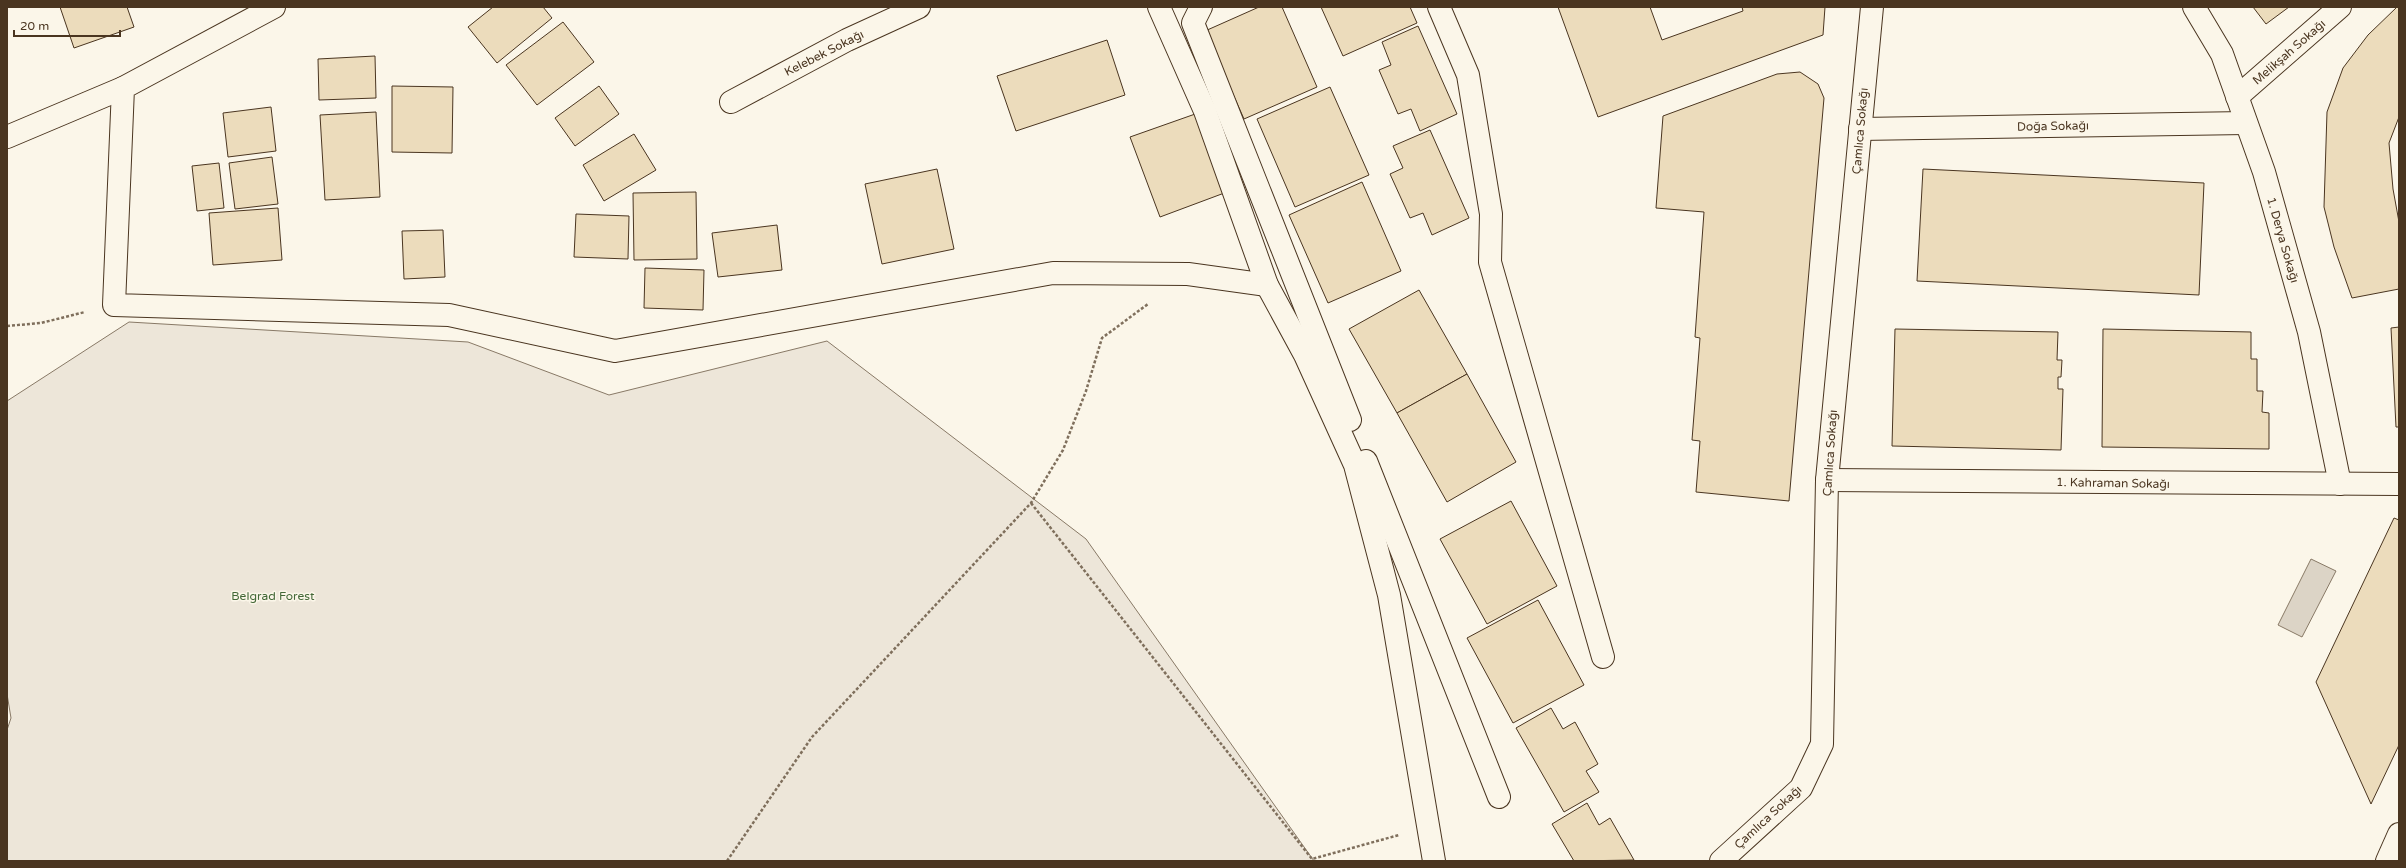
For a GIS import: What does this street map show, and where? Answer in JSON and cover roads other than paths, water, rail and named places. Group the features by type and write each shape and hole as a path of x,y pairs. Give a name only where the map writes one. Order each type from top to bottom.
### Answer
{"street":[{"path":"7,137 123,88 274,7"},
{"name":"Kelebek Sokağı","path":"732,102 847,40 919,7"},
{"path":"1159,7 1205,111 1267,285 1305,355 1355,465 1389,596 1427,827 1434,861"},
{"path":"1201,7 1193,23 1499,797"},
{"path":"1439,7 1468,75 1491,214 1490,262 1603,657"},
{"name":"Çamlıca Sokağı","path":"1721,861 1802,788 1822,744 1827,480 1872,7"},
{"name":"1. Derya Sokağı","path":"2194,7 2222,54 2264,172 2310,332 2340,484"},
{"name":"Melikşah Sokağı","path":"2237,97 2340,7"},
{"path":"123,88 114,305 449,315 616,351 1053,273 1188,274 1267,285"},
{"name":"Doğa Sokağı","path":"1860,129 2246,123"},
{"name":"1. Kahraman Sokağı","path":"1827,480 2399,484"},
{"path":"2387,861 2399,834"}],"park label":[{"name":"Belgrad Forest","path":"273,596"}]}
